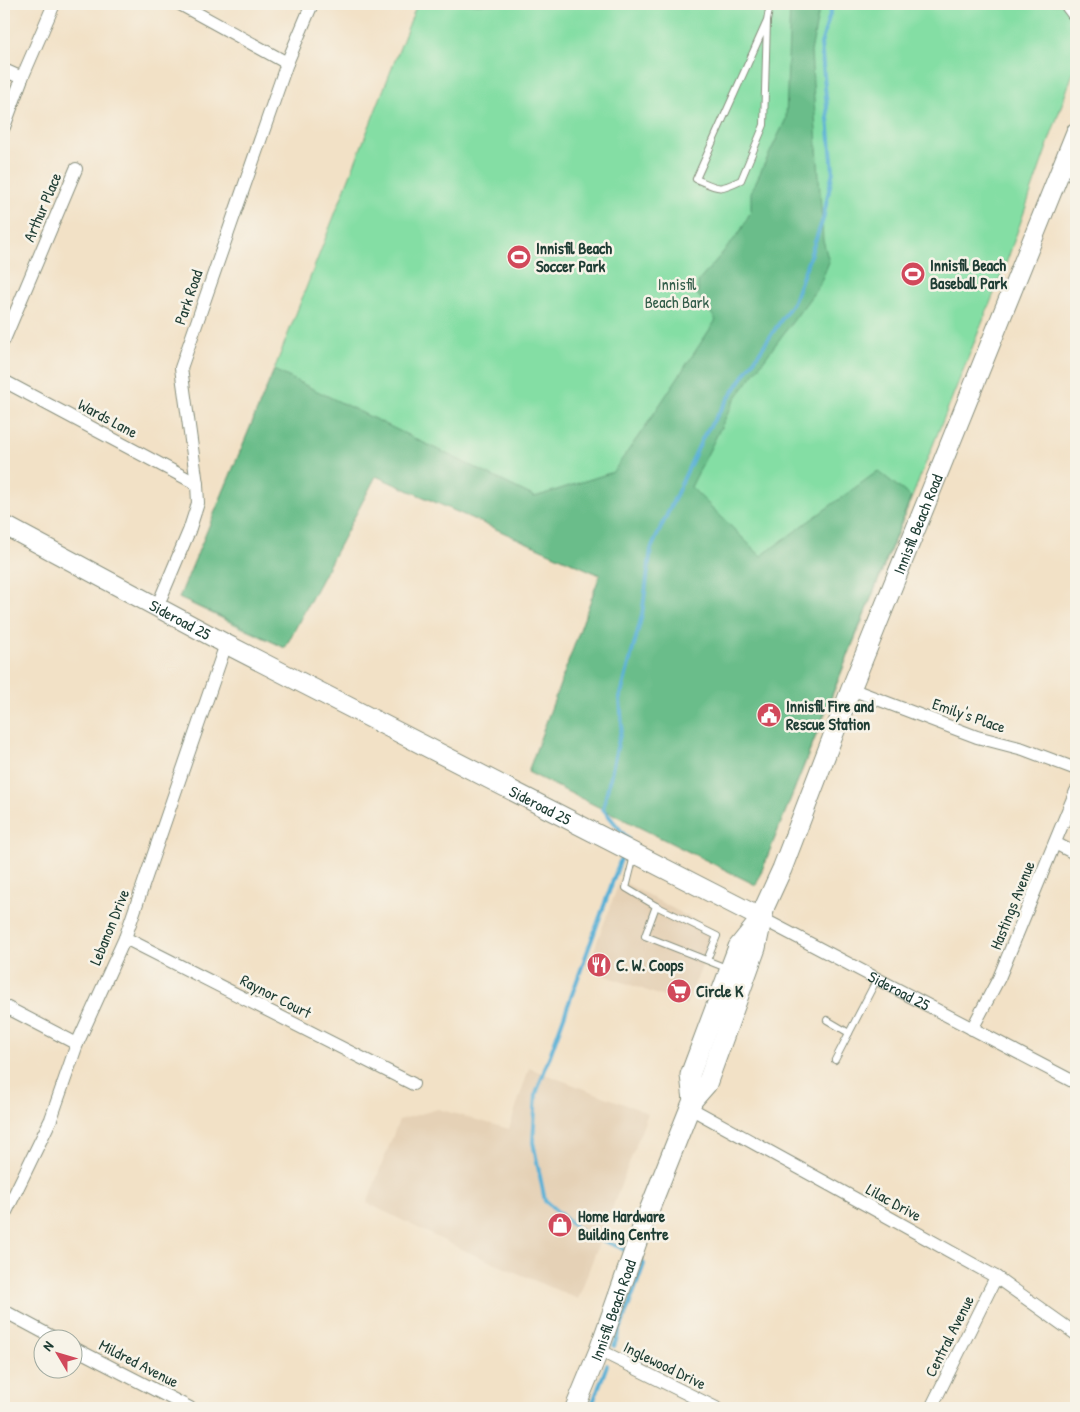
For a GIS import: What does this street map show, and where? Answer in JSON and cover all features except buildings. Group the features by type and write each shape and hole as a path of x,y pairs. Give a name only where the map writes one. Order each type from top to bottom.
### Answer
{"main road":[{"path":"1070,4 1076,12"},
{"name":"Innisfil Beach Road","path":"575,1408 599,1350 642,1228 692,1104 708,1084 756,948 765,906 782,869 851,689 1076,132"},
{"name":"Sideroad 25","path":"4,525 156,608 762,918"},
{"name":"Innisfil Beach Road","path":"692,1104 690,1076 738,947 762,918"}],"street":[{"path":"4,127 22,78 54,4"},
{"path":"180,4 287,63"},
{"name":"Park Road","path":"156,608 189,531 198,503 181,368 287,63 312,4"},
{"path":"4,70 22,78"},
{"name":"Arthur Place","path":"4,340 76,169"},
{"name":"Wards Lane","path":"4,381 197,484"},
{"name":"Lebanon Drive","path":"4,1216 51,1119 76,1044 125,938 226,644"},
{"name":"Emily's Place","path":"851,689 977,737 1023,749 1076,769"},
{"name":"Hastings Avenue","path":"972,1029 999,978 1076,791"},
{"path":"1055,843 1076,854"},
{"name":"Sideroad 25","path":"762,918 1076,1083"},
{"name":"Raynor Court","path":"125,938 413,1084"},
{"path":"4,1006 76,1044"},
{"name":"Lilac Drive","path":"692,1104 996,1278 1076,1334"},
{"name":"Central Avenue","path":"930,1408 996,1278"},
{"path":"4,1311 39,1330"},
{"name":"Inglewood Drive","path":"599,1350 716,1408"},
{"name":"Mildred Avenue","path":"82,1352 190,1408"}],"lane":[{"path":"767,21 696,179 717,189 741,180 764,125 767,21 770,4"},
{"path":"635,853 626,888 656,906 717,936 707,960"},
{"path":"656,906 645,936 730,970"},
{"path":"835,1060 877,979"},
{"path":"827,1020 849,1033"}],"shaded area":[{"path":"620,880 716,932 686,1005 587,969"},
{"path":"529,1068 648,1113 578,1299 461,1249 367,1203 399,1120 438,1109 509,1129"}],"green space":[{"name":"Innisfil Beach Bark","path":"417,4 1063,4 1076,25 1076,64 1007,261 756,885 528,772 600,575 376,476 285,648 179,598 274,370"},
{"path":"790,4 820,4 811,52 823,240 829,262 819,286 735,399 691,487 761,556 878,471 911,497 756,885 528,772 600,575 376,476 285,648 242,626 179,598 274,370 535,497 613,472 716,320 698,295 698,282 740,232 751,211 751,192 786,119"}],"waterway":[{"path":"626,844 628,839 603,809 622,726 620,698 642,615 651,549 704,435 794,301 823,219 833,171 821,44 833,4"},
{"path":"623,853 536,1094 533,1142 545,1201 581,1232 628,1252"},
{"path":"614,1346 644,1264 637,1259"},
{"path":"591,1408 607,1365"}],"place":[{"name":"Innisfil Beach Soccer Park","path":"519,257"},
{"name":"Innisfil Beach Baseball Park","path":"913,274"},
{"name":"Innisfil Fire and Rescue Station","path":"769,715"},
{"name":"C. W. Coops","path":"599,965"},
{"name":"Circle K","path":"679,991"},
{"name":"Home Hardware Building Centre","path":"560,1225"}]}
